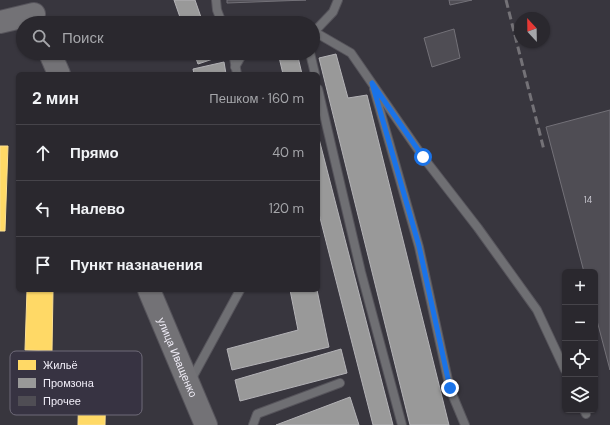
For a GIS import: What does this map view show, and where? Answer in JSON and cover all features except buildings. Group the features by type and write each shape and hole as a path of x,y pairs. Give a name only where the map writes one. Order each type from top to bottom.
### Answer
{"main road":[{"path":"20,16 33,12"},
{"path":"0,22 16,17"},
{"path":"53,60 58,72"},
{"name":"улица Иващенко","path":"150,292 206,425"}],"lane":[{"path":"216,0 216,10 219,16"},
{"path":"320,25 334,12 338,0"},
{"path":"320,36 351,53 423,157 478,228 537,310 562,364"},
{"path":"234,60 236,71"},
{"path":"236,71 240,60"},
{"path":"312,60 315,72"},
{"path":"372,83 419,246 450,388 464,425"},
{"path":"320,98 361,272 402,425"},
{"path":"189,385 239,292"},
{"path":"253,425 257,414 340,384"}],"railway":[{"path":"506,0 544,150"}],"route":[{"path":"423,157 372,83 419,246 450,388"}]}
